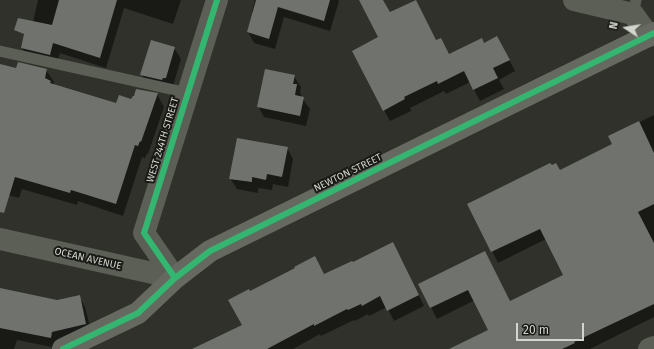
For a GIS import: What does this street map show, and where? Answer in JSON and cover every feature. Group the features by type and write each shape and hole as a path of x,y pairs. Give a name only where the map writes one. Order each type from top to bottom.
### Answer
{"street":[{"name":"WEST 244TH STREET","path":"175,278 144,233 217,0"},
{"path":"574,0 635,7 651,35"},
{"name":"NEWTON STREET","path":"62,349 138,313 175,278 210,251 651,35"},
{"name":"OCEAN AVENUE","path":"0,239 175,278"},
{"path":"649,349 654,347"}],"lane":[{"path":"0,51 188,94"}],"building":[{"path":"59,0 117,0 100,58 53,43 50,55 21,48 24,34 14,30 18,18 52,25"},
{"path":"256,0 330,0 324,21 278,7 269,39 247,32"},
{"path":"359,0 383,0 390,12 416,0 436,40 441,38 449,54 482,38 484,43 497,36 510,60 493,68 498,78 473,90 464,71 438,84 437,81 404,97 405,99 383,111 352,51 378,37"},
{"path":"151,40 175,47 166,78 163,78 162,80 140,75"},
{"path":"18,62 47,69 45,78 51,81 50,83 116,103 119,95 131,99 134,96 136,89 158,93 141,142 140,141 138,146 135,145 116,204 71,190 70,193 15,177 4,213 0,212 0,64 16,68"},
{"path":"265,69 295,75 293,84 297,84 295,95 304,97 300,116 257,107"},
{"path":"639,121 654,153 654,204 638,212 654,243 654,304 562,349 449,349 488,330 468,290 430,308 418,284 485,251 510,301 563,275 540,229 491,252 467,204 550,163 552,165 556,163 560,170 612,144 608,136"},
{"path":"237,138 288,147 282,177 267,174 266,180 252,177 252,182 229,179"},
{"path":"393,242 419,295 387,311 380,296 362,306 361,304 348,310 347,309 314,326 314,324 267,349 192,349 242,325 228,300 249,289 250,291 315,256 324,274 352,261 353,262"},
{"path":"0,288 57,300 80,295 86,324 52,332 51,338 0,328"}],"cycle path":[{"path":"175,278 144,233 217,0"},
{"path":"63,349 138,313 175,278 210,251 654,33"}]}
